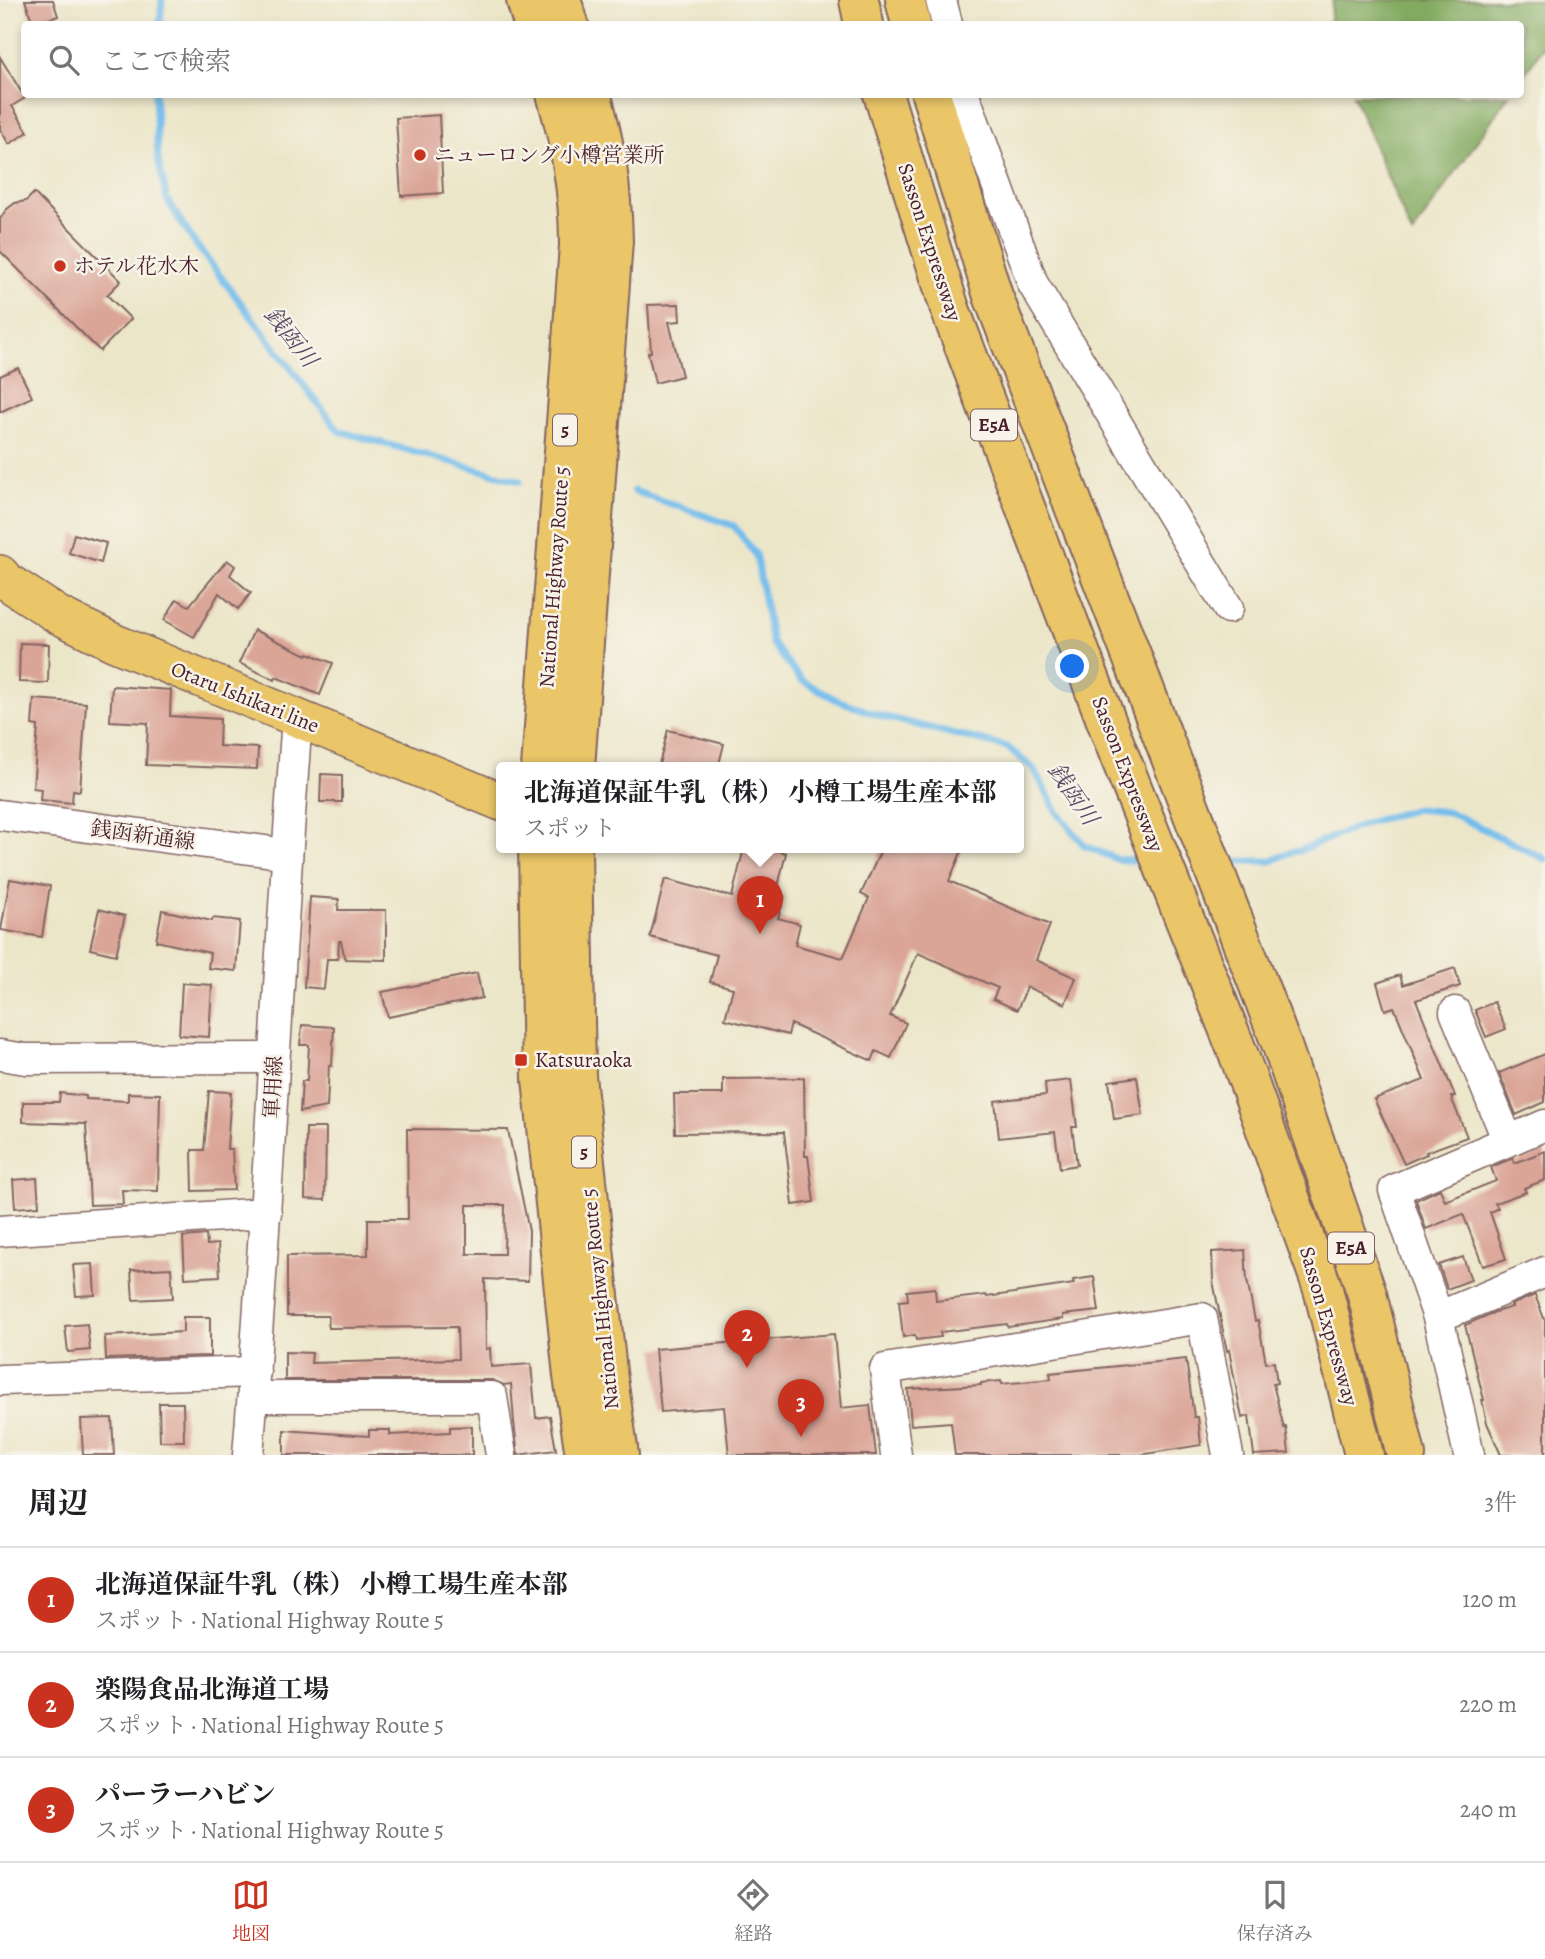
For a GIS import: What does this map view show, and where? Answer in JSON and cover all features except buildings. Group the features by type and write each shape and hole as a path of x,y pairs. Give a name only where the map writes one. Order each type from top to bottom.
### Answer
{"highway":[{"path":"526,0 533,21"},
{"path":"561,0 568,21"},
{"path":"859,0 863,21"},
{"path":"905,0 910,21"},
{"name":"National Highway Route 5","path":"541,762 579,245 579,216 573,164 565,123 556,98"},
{"name":"National Highway Route 5","path":"575,762 613,242 610,180 592,98"},
{"name":"Sasson Expressway","path":"884,98 950,309 1118,752 1240,1058 1323,1289 1364,1455"},
{"name":"Sasson Expressway","path":"932,98 993,296 1282,1046 1367,1294 1406,1455"},
{"name":"National Highway Route 5","path":"538,853 542,1079 573,1376 584,1455"},
{"name":"National Highway Route 5","path":"572,853 576,1076 607,1372 619,1455"}],"main road":[{"name":"Otaru Ishikari line","path":"0,574 58,615 115,643 496,800"}],"street":[{"path":"941,0 946,21"},
{"path":"965,98 1033,284 1228,608"},
{"name":"軍用線","path":"248,1455 298,719"},
{"name":"銭函新通線","path":"0,815 287,854"},
{"path":"1454,1012 1508,1140"},
{"path":"0,1055 26,1059 274,1058"},
{"path":"1469,1455 1438,1317 1394,1189 1545,1125"},
{"path":"0,1231 266,1213"},
{"path":"1438,1317 1545,1272"},
{"path":"896,1455 885,1369 1202,1318 1228,1455"},
{"path":"0,1380 254,1385 492,1397 501,1455"}],"green space":[{"path":"1333,0 1545,0 1545,44 1524,75 1524,21 1330,21"},
{"path":"1354,98 1507,98 1412,235"}],"waterway":[{"name":"銭函川","path":"160,21 162,0"},
{"name":"銭函川","path":"155,98 158,159 167,200 194,242 339,431 520,481"},
{"name":"銭函川","path":"634,491 734,526 756,555 772,643 801,680 837,700 881,716 1007,747 1034,769 1057,812 1084,845 1116,859 1149,862"},
{"name":"銭函川","path":"1223,861 1271,861 1369,822 1416,809 1449,812 1545,859"}],"place":[{"name":"ニューロング小樽営業所","path":"420,155"},
{"name":"ホテル花水木","path":"60,266"},
{"name":"北海道保証牛乳（株） 小樽工場生産本部","path":"760,934"},
{"name":"Katsuraoka","path":"521,1060"},
{"name":"楽陽食品北海道工場","path":"747,1368"},
{"name":"パーラーハビン","path":"801,1437"}]}
